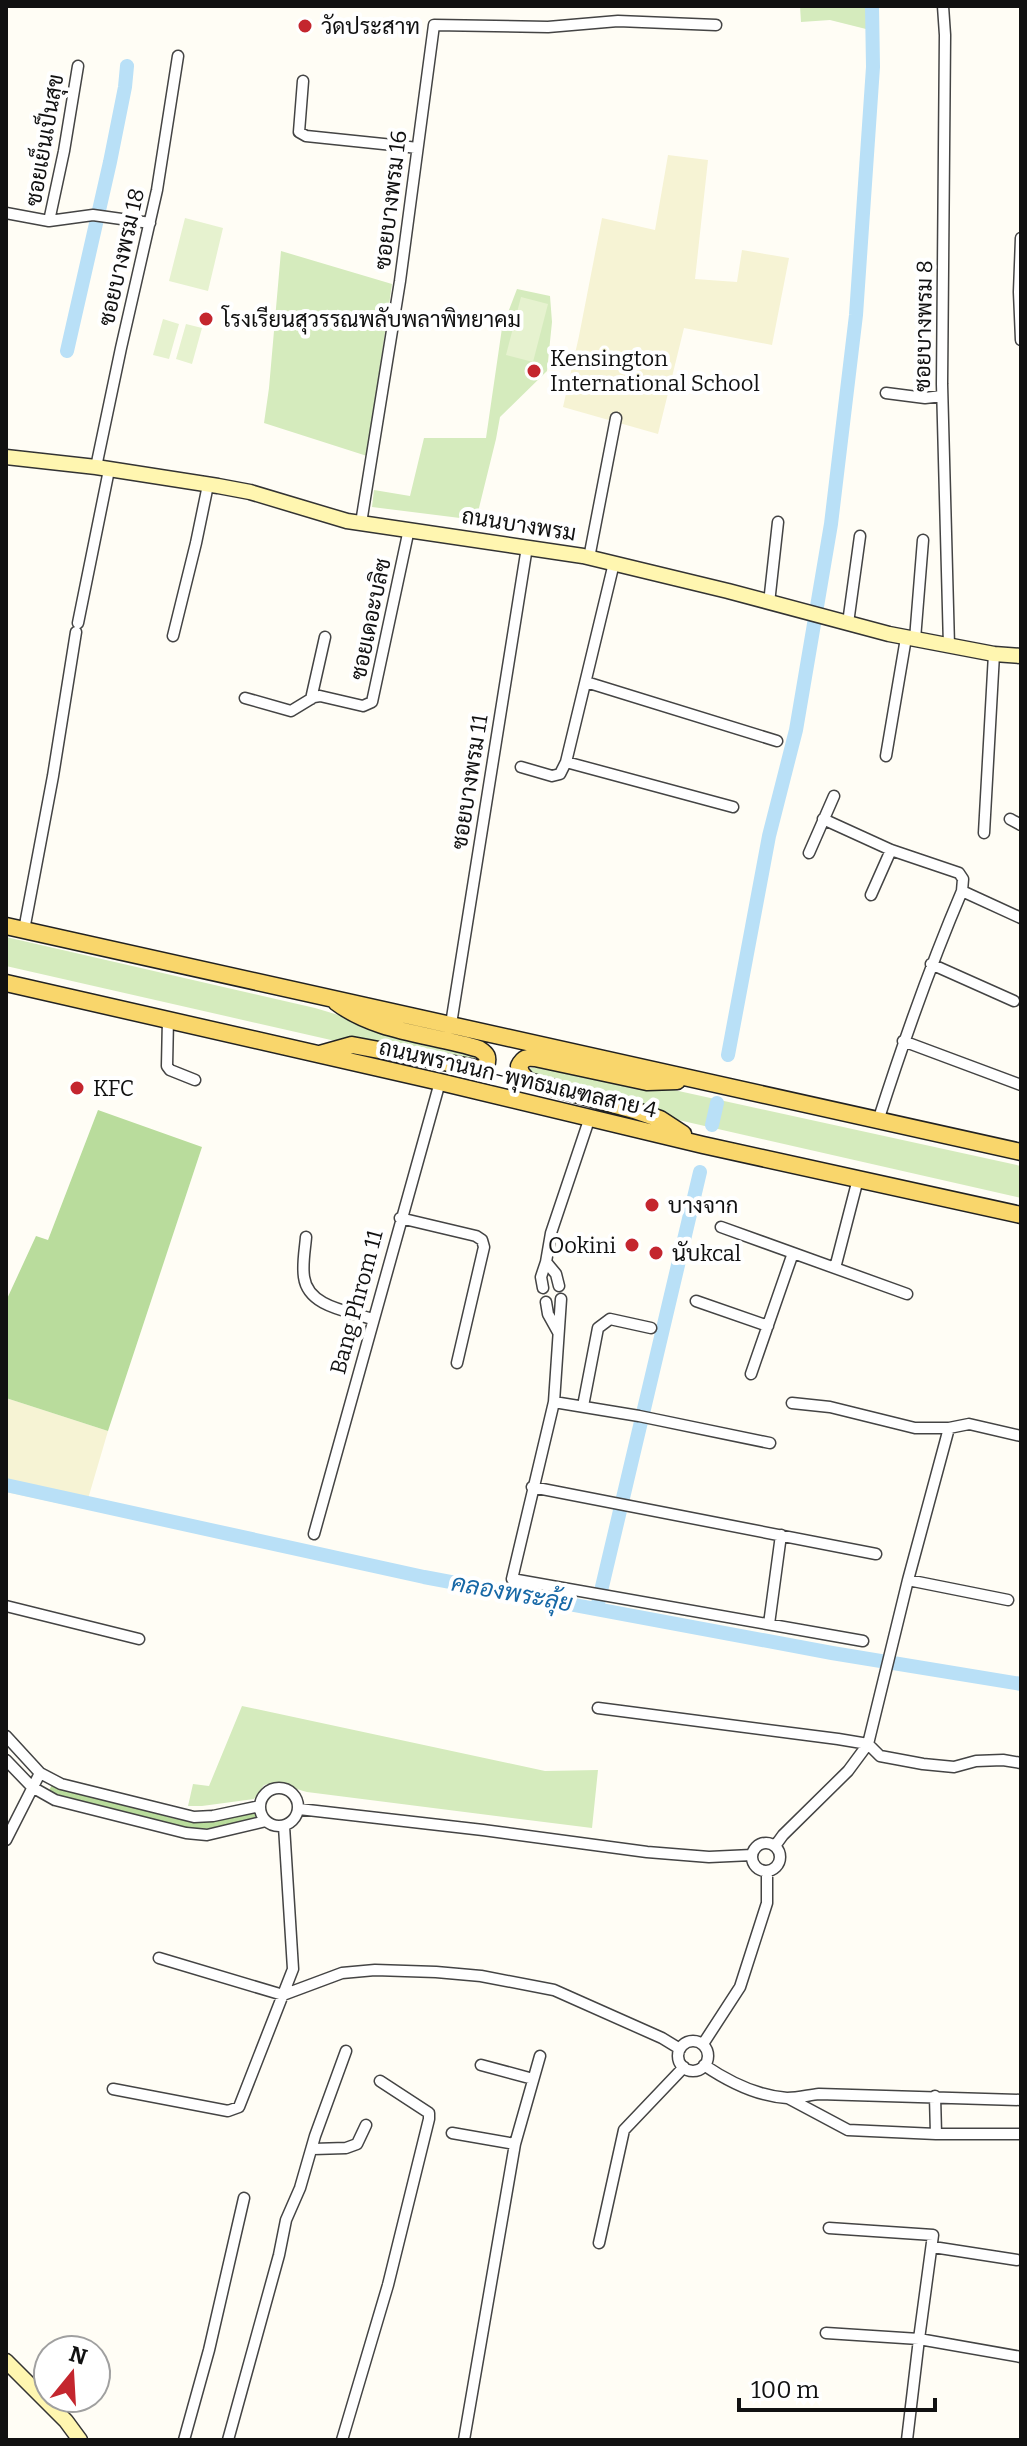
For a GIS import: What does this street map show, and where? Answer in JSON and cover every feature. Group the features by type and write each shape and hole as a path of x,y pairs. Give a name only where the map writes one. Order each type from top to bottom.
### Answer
{"main road":[{"name":"ถนนพรานนก-พุทธมณฑลสาย 4","path":"6,926 1021,1152"},
{"name":"ถนนพรานนก-พุทธมณฑลสาย 4","path":"6,983 1021,1215"},
{"path":"320,1054 352,1045 481,1069 488,1060 479,1049 396,1029 356,1015 328,997"},
{"path":"692,1079 647,1082 527,1057 519,1066 528,1081 660,1119 694,1142"}],"street":[{"name":"ซอยบางพรม 8","path":"943,6 942,396 949,646"},
{"name":"ซอยบางพรม 16","path":"361,523 400,281 434,25 548,27 618,21 716,25"},
{"name":"ซอยบางพรม 18","path":"24,930 53,776 103,468 157,190 178,56"},
{"name":"ซอยเย็นเป็นสุข","path":"49,221 78,66"},
{"path":"303,81 299,132 306,136 417,148"},
{"path":"6,213 49,221 98,216 150,223"},
{"path":"1021,238 1021,340"},
{"path":"886,393 920,398 942,396"},
{"path":"589,558 616,418"},
{"name":"ถนนบางพรม","path":"6,457 103,468 250,492 361,523 589,558 910,638 1021,656"},
{"path":"173,636 208,485"},
{"path":"769,603 778,522"},
{"name":"ซอยเดอะบลิซ","path":"245,698 291,711 320,696 363,706 372,702 409,529"},
{"path":"848,623 860,536"},
{"path":"886,756 910,638 923,540"},
{"name":"ซอยบางพรม 11","path":"451,1024 527,547"},
{"path":"521,767 552,776 560,774 566,762 614,563"},
{"name":"ซอยเดอะบลิซ","path":"311,699 325,637"},
{"path":"984,833 994,654"},
{"path":"586,682 777,741"},
{"path":"566,762 733,807"},
{"path":"809,853 834,796"},
{"path":"823,819 891,850 959,873 963,879 962,891 931,964 878,1121"},
{"path":"1010,819 1021,825"},
{"path":"871,895 891,850"},
{"path":"962,891 1021,918"},
{"path":"931,964 1014,1001"},
{"path":"168,1019 167,1066 195,1080"},
{"path":"903,1041 1021,1085"},
{"name":"Bang Phrom 11","path":"314,1534 440,1082"},
{"path":"543,1288 541,1277 551,1233 590,1117"},
{"path":"835,1268 858,1179"},
{"path":"400,1218 482,1240 484,1247 457,1363"},
{"path":"721,1227 907,1294"},
{"path":"306,1237 304,1277 312,1296 372,1319"},
{"path":"751,1374 793,1253"},
{"path":"546,1262 556,1274 559,1286"},
{"path":"561,1299 554,1402 512,1579 863,1641"},
{"path":"696,1301 768,1326"},
{"path":"546,1302 548,1314 558,1332"},
{"path":"583,1406 598,1328 610,1319 651,1328"},
{"path":"554,1402 770,1443"},
{"path":"792,1403 830,1407 915,1428 949,1428 969,1424 1021,1436"},
{"path":"775,1846 848,1771 868,1744 949,1428"},
{"path":"532,1487 876,1554"},
{"path":"769,1624 781,1535"},
{"path":"908,1580 1008,1600"},
{"path":"6,1606 139,1639"},
{"path":"598,1708 868,1744 880,1756 923,1764 954,1767 976,1761 1021,1763"},
{"path":"6,1736 40,1773 61,1784 194,1817 260,1806"},
{"path":"6,1760 32,1787 55,1800 186,1833 207,1835 266,1821"},
{"path":"6,1840 40,1773"},
{"path":"280,1788 293,1794 299,1809 293,1821 284,1826 273,1826 266,1821 260,1806 266,1793 280,1788"},
{"path":"299,1809 709,1857 752,1855 761,1844 775,1846 780,1854 779,1863 767,1871 756,1867 752,1855"},
{"path":"113,2089 228,2111 239,2107 293,1969 284,1826"},
{"path":"703,2044 740,1987 767,1903 767,1871"},
{"path":"159,1958 283,1995 342,1973 375,1970 481,1976 554,1990 680,2049"},
{"path":"690,2041 703,2044 708,2052 704,2065 696,2070 684,2067 678,2057 680,2049 690,2041"},
{"path":"228,2440 286,2220 300,2188 329,2094 346,2051"},
{"path":"464,2440 515,2144 540,2056"},
{"path":"481,2065 533,2079"},
{"path":"704,2065 741,2087 788,2098 848,2130 1021,2134"},
{"path":"599,2243 624,2130 684,2067"},
{"path":"342,2440 388,2285 429,2119 429,2113 380,2081"},
{"path":"788,2098 819,2094 1021,2100"},
{"path":"935,2096 936,2134"},
{"path":"313,2149 346,2148 357,2144 366,2125"},
{"path":"452,2133 515,2144"},
{"path":"184,2440 209,2350 244,2198"},
{"path":"829,2228 933,2235 907,2440"},
{"path":"933,2247 1017,2260"},
{"path":"826,2333 919,2339 1021,2357"},
{"path":"7,2365 66,2421 67,2434 80,2440"}],"shaded area":[{"path":"668,155 708,160 695,279 737,282 742,250 789,258 772,345 684,328 658,434 563,407 602,218 655,230"},
{"path":"6,1398 108,1431 85,1509 6,1492"}],"green space":[{"path":"800,6 868,6 870,30 830,20 801,22"},
{"path":"185,218 223,228 208,291 169,281"},
{"path":"281,251 392,284 367,456 264,423"},
{"path":"517,289 550,296 552,322 547,371 500,417 476,520 372,507 374,490 410,496 424,438 486,438 502,328"},
{"path":"521,297 548,304 533,362 506,355"},
{"path":"163,319 179,324 169,359 153,355"},
{"path":"186,324 202,328 192,364 176,359"},
{"path":"6,937 315,1008 476,1056 475,1060 464,1062 368,1042 331,1040 6,966"},
{"path":"545,1067 674,1090 1021,1166 1021,1198 674,1119 526,1073 530,1068"},
{"path":"98,1110 202,1147 108,1431 6,1398 6,1301 36,1236 48,1240"},
{"path":"242,1706 545,1771 598,1770 592,1828 307,1792 275,1784 264,1785 254,1799 188,1806 193,1784 209,1786"},
{"path":"52,1784 172,1818 202,1822 254,1811 256,1819 205,1829 182,1827 67,1798 49,1791"}],"waterway":[{"path":"728,1055 769,836 796,730 831,524 856,315 873,67 872,6"},
{"path":"67,351 110,162 127,66"},
{"path":"712,1125 717,1103"},
{"path":"597,1608 700,1172"},
{"name":"คลองพระลุ้ย","path":"6,1485 424,1577 832,1653 1021,1684"}],"place":[{"name":"วัดประสาท","path":"305,26"},
{"name":"โรงเรียนสุวรรณพลับพลาพิทยาคม","path":"206,319"},
{"name":"Kensington International School","path":"534,371"},
{"name":"KFC","path":"77,1088"},
{"name":"บางจาก","path":"652,1205"},
{"name":"Ookini","path":"632,1245"},
{"name":"นับkcal","path":"656,1253"}]}
